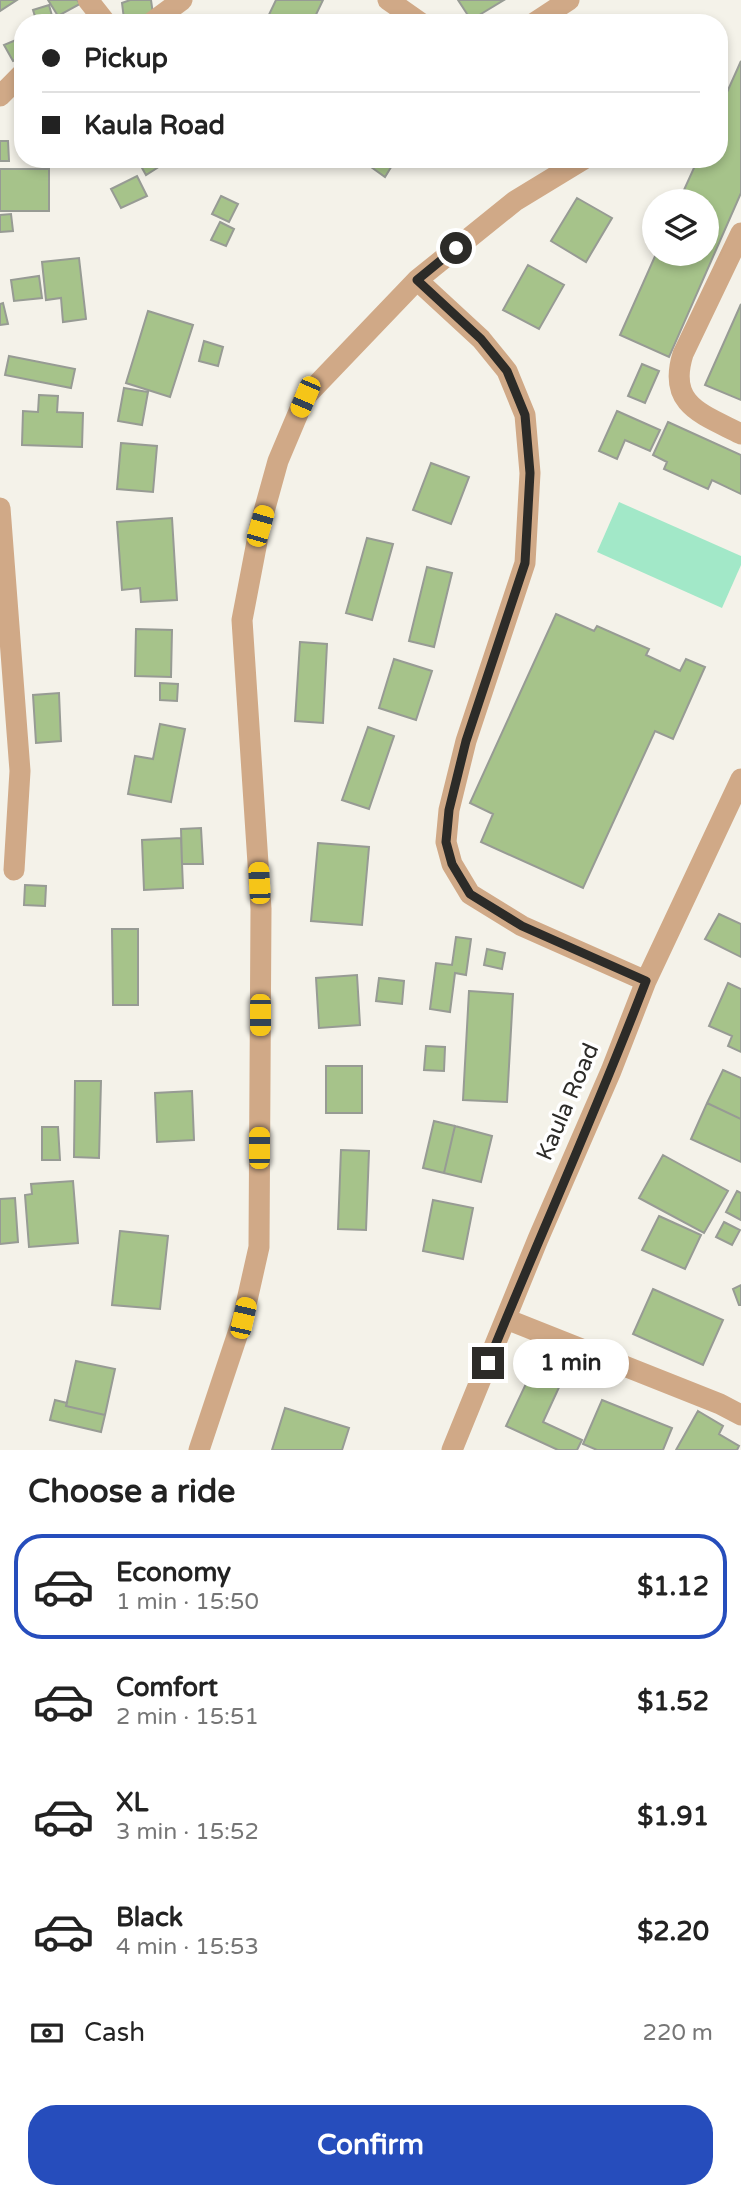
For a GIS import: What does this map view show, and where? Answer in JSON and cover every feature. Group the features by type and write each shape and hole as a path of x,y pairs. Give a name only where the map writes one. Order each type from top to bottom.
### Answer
{"street":[{"path":"88,0 99,14"},
{"path":"163,14 182,0"},
{"path":"388,0 408,14"},
{"path":"548,14 569,0"},
{"path":"0,96 14,81"},
{"path":"199,1450 243,1318 259,1247 261,909 242,620 260,526 278,461 305,397 417,280 515,201 569,168"},
{"path":"741,233 683,354 677,373 681,395 703,415 741,434"},
{"path":"417,280 481,339 507,371 525,415 530,473 525,563 466,741 449,810 446,842 452,864 470,894 522,926 646,981"},
{"path":"0,508 20,771 14,870"},
{"name":"Kaula Road","path":"452,1450 646,981 741,779"},
{"path":"506,1319 720,1404 741,1415"}],"shaded area":[{"path":"619,502 741,556 741,565 722,608 597,552"}],"building":[{"path":"0,0 17,0 0,11"},
{"path":"48,0 77,0 80,4 62,14 57,14"},
{"path":"130,0 151,0 153,14 123,14 122,3"},
{"path":"276,0 323,0 316,14 269,14"},
{"path":"458,0 504,0 481,14 467,14"},
{"path":"49,5 52,14 34,14 33,10"},
{"path":"14,41 14,61 13,61 4,45"},
{"path":"741,61 741,193 719,243 719,189 684,189 694,168 728,168 728,90"},
{"path":"0,141 8,141 9,161 0,161"},
{"path":"142,168 157,168 146,175"},
{"path":"372,168 390,168 385,177"},
{"path":"0,169 49,169 49,211 0,211"},
{"path":"137,176 147,196 121,208 111,189"},
{"path":"221,196 238,204 229,222 212,214"},
{"path":"577,198 612,218 586,262 551,241"},
{"path":"11,214 13,231 0,232 0,215"},
{"path":"220,222 234,229 226,246 211,240"},
{"path":"79,258 86,319 63,322 61,298 46,300 42,262"},
{"path":"528,265 564,285 539,329 503,310"},
{"path":"651,266 709,266 669,357 620,335"},
{"path":"39,276 42,298 14,301 11,280"},
{"path":"3,303 8,324 0,325 0,304"},
{"path":"741,304 741,400 705,385"},
{"path":"148,311 193,325 170,397 126,383"},
{"path":"204,341 223,347 218,366 199,361"},
{"path":"9,356 75,369 71,388 5,375"},
{"path":"642,364 659,371 645,403 628,396"},
{"path":"124,388 148,392 142,425 118,421"},
{"path":"39,395 58,396 57,412 83,413 82,447 22,445 23,411 38,412"},
{"path":"617,411 660,430 650,451 625,440 617,459 599,451"},
{"path":"668,422 741,455 741,494 712,480 708,489 664,469 667,462 653,455"},
{"path":"121,443 157,446 153,492 117,489"},
{"path":"431,463 469,477 451,524 413,510"},
{"path":"172,518 177,600 141,602 140,588 122,590 117,522"},
{"path":"367,538 393,544 372,620 346,613"},
{"path":"427,567 452,573 434,647 409,641"},
{"path":"556,614 594,631 597,626 649,649 646,655 680,671 686,659 705,667 673,739 655,731 583,888 481,842 493,814 470,803"},
{"path":"136,629 172,630 171,677 135,676"},
{"path":"300,642 327,644 323,723 295,721"},
{"path":"394,659 432,671 416,720 379,708"},
{"path":"160,683 178,684 177,701 160,700"},
{"path":"59,693 61,741 36,743 33,695"},
{"path":"160,724 185,729 171,802 128,794 135,756 153,759"},
{"path":"368,727 394,736 369,809 342,800"},
{"path":"201,828 203,864 182,864 181,829"},
{"path":"181,838 183,888 144,890 142,840"},
{"path":"318,843 369,847 362,925 311,921"},
{"path":"25,885 46,886 45,906 24,905"},
{"path":"719,914 741,924 741,957 705,939"},
{"path":"112,929 138,929 138,1005 113,1005"},
{"path":"456,937 471,939 466,975 455,973 450,1012 430,1009 436,963 452,965"},
{"path":"487,949 505,953 502,969 484,965"},
{"path":"357,975 360,1025 319,1028 316,978"},
{"path":"379,978 404,981 402,1004 376,1001"},
{"path":"728,983 741,989 741,1052 728,1046 732,1036 709,1026"},
{"path":"469,991 513,994 507,1102 463,1100"},
{"path":"426,1046 445,1047 444,1071 424,1070"},
{"path":"326,1066 362,1066 362,1113 326,1113"},
{"path":"723,1070 741,1078 741,1119 707,1103"},
{"path":"75,1081 101,1081 99,1158 74,1157"},
{"path":"192,1091 194,1140 157,1142 155,1093"},
{"path":"707,1103 741,1119 741,1162 691,1139"},
{"path":"434,1121 455,1126 444,1173 423,1168"},
{"path":"455,1126 492,1136 481,1182 444,1173"},
{"path":"42,1127 58,1127 60,1160 42,1160"},
{"path":"341,1150 369,1151 366,1230 338,1229"},
{"path":"663,1155 728,1191 704,1233 639,1198"},
{"path":"73,1181 78,1243 29,1247 25,1195 32,1194 31,1184"},
{"path":"737,1191 741,1193 741,1220 726,1212"},
{"path":"15,1198 18,1242 0,1244 0,1199"},
{"path":"433,1200 473,1208 463,1259 423,1251"},
{"path":"659,1216 701,1235 685,1269 642,1250"},
{"path":"724,1222 740,1230 732,1245 716,1237"},
{"path":"120,1231 168,1236 160,1309 112,1305"},
{"path":"741,1285 741,1305 739,1305 733,1289"},
{"path":"653,1289 723,1320 703,1365 633,1334"},
{"path":"76,1361 115,1369 105,1415 66,1406"},
{"path":"532,1371 561,1383 543,1422 582,1440 577,1450 558,1450 506,1426"},
{"path":"55,1400 67,1403 66,1406 105,1415 101,1432 50,1420"},
{"path":"602,1400 672,1428 663,1450 597,1450 583,1444"},
{"path":"285,1408 349,1428 342,1450 272,1450"},
{"path":"698,1411 723,1426 719,1434 739,1446 737,1450 676,1450"}],"route":[{"path":"456,248 417,280 481,339 507,371 525,415 530,473 525,563 466,741 449,810 446,842 452,864 470,894 522,926 646,981 488,1363"}]}
